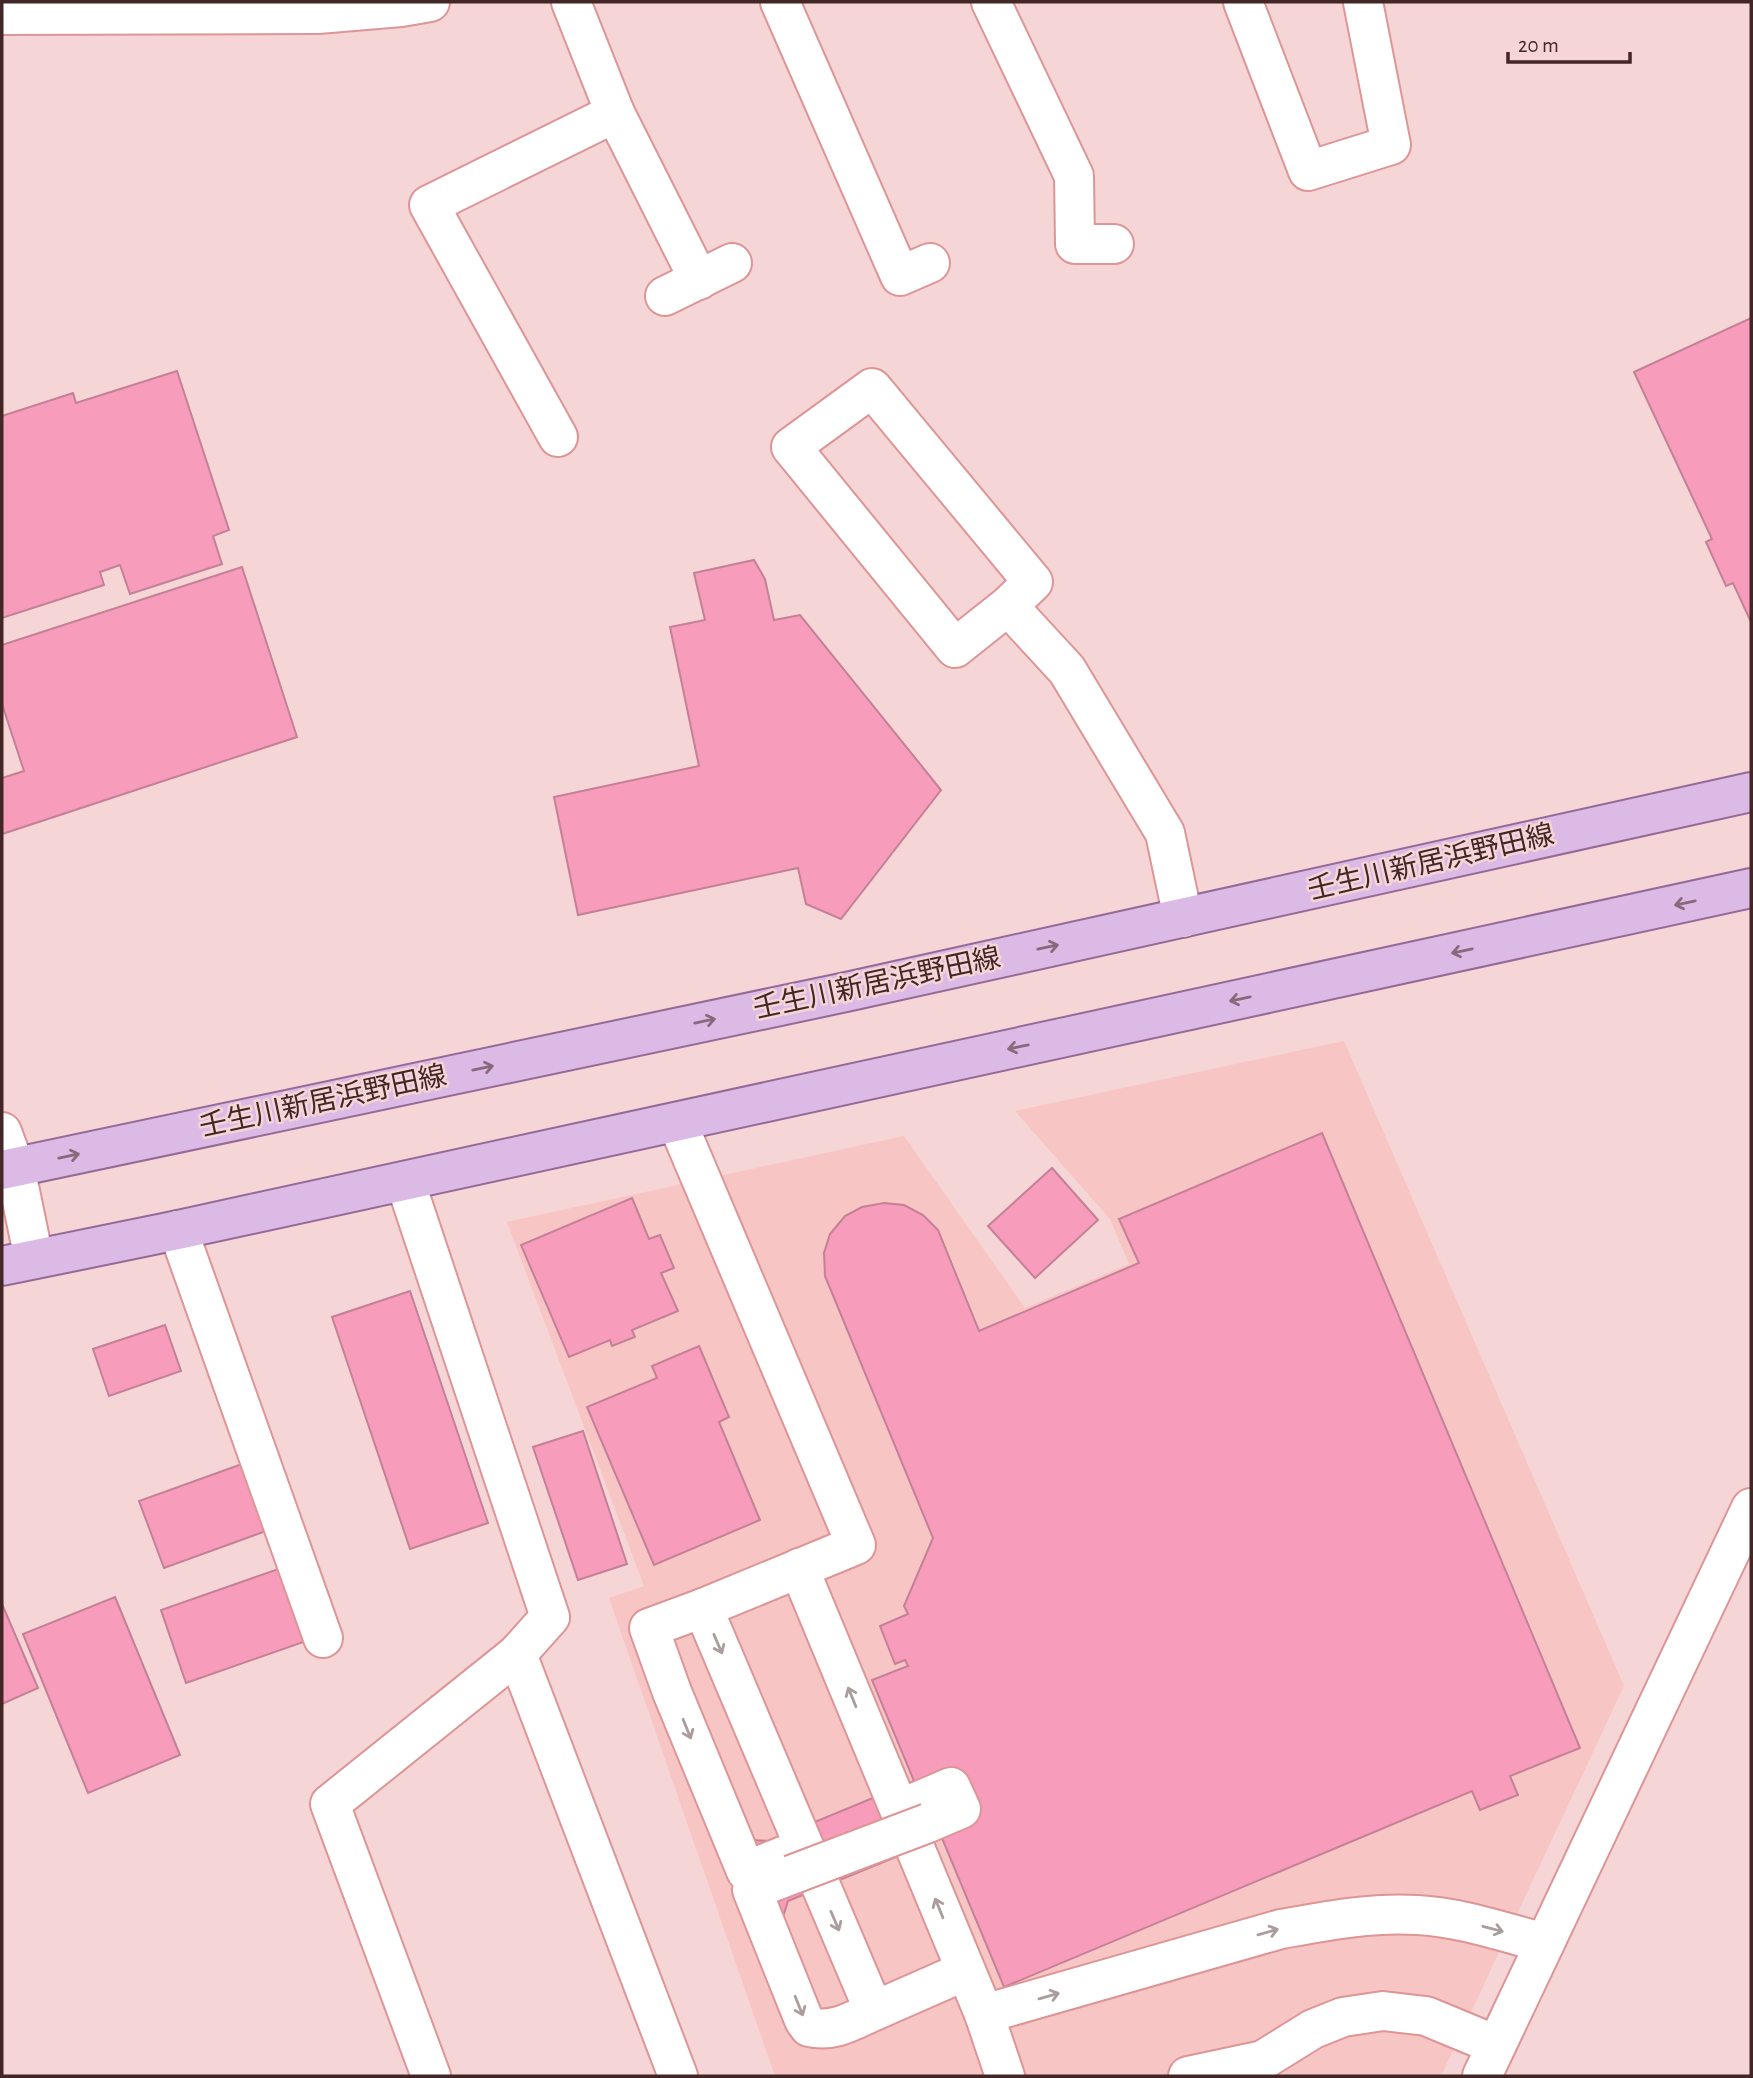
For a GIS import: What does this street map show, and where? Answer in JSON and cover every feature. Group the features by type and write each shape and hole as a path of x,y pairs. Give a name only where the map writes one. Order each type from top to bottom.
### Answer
{"main road":[{"name":"壬生川新居浜野田線","path":"6,1156 832,995 1751,792"},
{"path":"18,1263 1751,888"}],"street":[{"path":"2,15 401,7 430,2"},
{"path":"571,2 615,113 715,271 665,296"},
{"path":"780,2 900,276 930,263"},
{"path":"991,2 1074,176 1075,244 1114,244"},
{"path":"1243,2 1308,172 1391,145 1363,2"},
{"path":"558,437 429,205 615,113"},
{"path":"872,388 1033,582 1008,606 955,648 791,447 872,388"},
{"path":"1008,606 1068,670 1165,833 1183,918"},
{"path":"677,1122 856,1545 649,1628 672,1692 746,1871 787,1866"},
{"path":"6,1156 18,1263"},
{"path":"405,1181 550,1617 517,1654 330,1804 431,2076"},
{"path":"178,1230 323,1639"},
{"path":"1188,2076 1263,2060 1313,2029 1343,2017 1383,2011 1426,2016 1489,2061 1545,1943 1738,1568 1751,1508"},
{"path":"799,1568 984,2014 1005,2076"},
{"path":"704,1608 874,2011"},
{"path":"517,1654 678,2076"},
{"path":"922,1812 787,1866 752,1890 809,2027 827,2029 842,2026 965,1971"},
{"path":"984,2014 1281,1928 1322,1922 1371,1916 1418,1915 1480,1926 1545,1943"}],"shaded area":[{"path":"1344,1041 1624,1686 1441,2076 775,2076 609,1598 644,1586 507,1222 904,1136 1025,1308 1129,1264 1110,1219 1015,1111"}],"building":[{"path":"1751,318 1751,622 1733,583 1726,586 1706,542 1712,539 1634,372"},
{"path":"177,371 229,530 213,536 222,564 130,594 120,565 100,572 104,585 2,618 2,416 73,393 76,403"},
{"path":"754,560 765,579 774,620 800,615 941,790 841,919 806,904 798,868 578,915 554,797 699,766 670,627 705,620 694,573"},
{"path":"242,567 297,737 2,834 2,778 24,771 2,704 2,645"},
{"path":"1322,1133 1580,1748 1510,1776 1518,1795 1480,1810 1472,1791 1004,1987 942,1838 788,1901 782,1920 813,2002 823,2012 797,2033 753,1840 769,1841 914,1781 872,1680 908,1666 905,1660 895,1664 880,1626 908,1614 904,1606 933,1538 825,1276 824,1253 830,1234 845,1216 862,1207 884,1203 904,1205 923,1215 938,1230 979,1331 1139,1263 1119,1219"},
{"path":"1052,1168 1098,1220 1035,1278 988,1226"},
{"path":"632,1198 649,1239 660,1235 674,1268 661,1273 678,1311 632,1330 635,1337 612,1346 610,1340 569,1357 521,1245"},
{"path":"410,1291 488,1523 410,1549 332,1317"},
{"path":"165,1325 181,1371 109,1396 93,1349"},
{"path":"699,1346 729,1417 719,1422 760,1520 654,1565 587,1407 657,1378 652,1366"},
{"path":"583,1431 627,1564 578,1580 533,1447"},
{"path":"253,1460 277,1527 164,1568 139,1501"},
{"path":"287,1566 312,1639 186,1683 161,1610"},
{"path":"115,1597 180,1755 88,1793 23,1634"},
{"path":"2,1604 38,1688 2,1704"}]}
